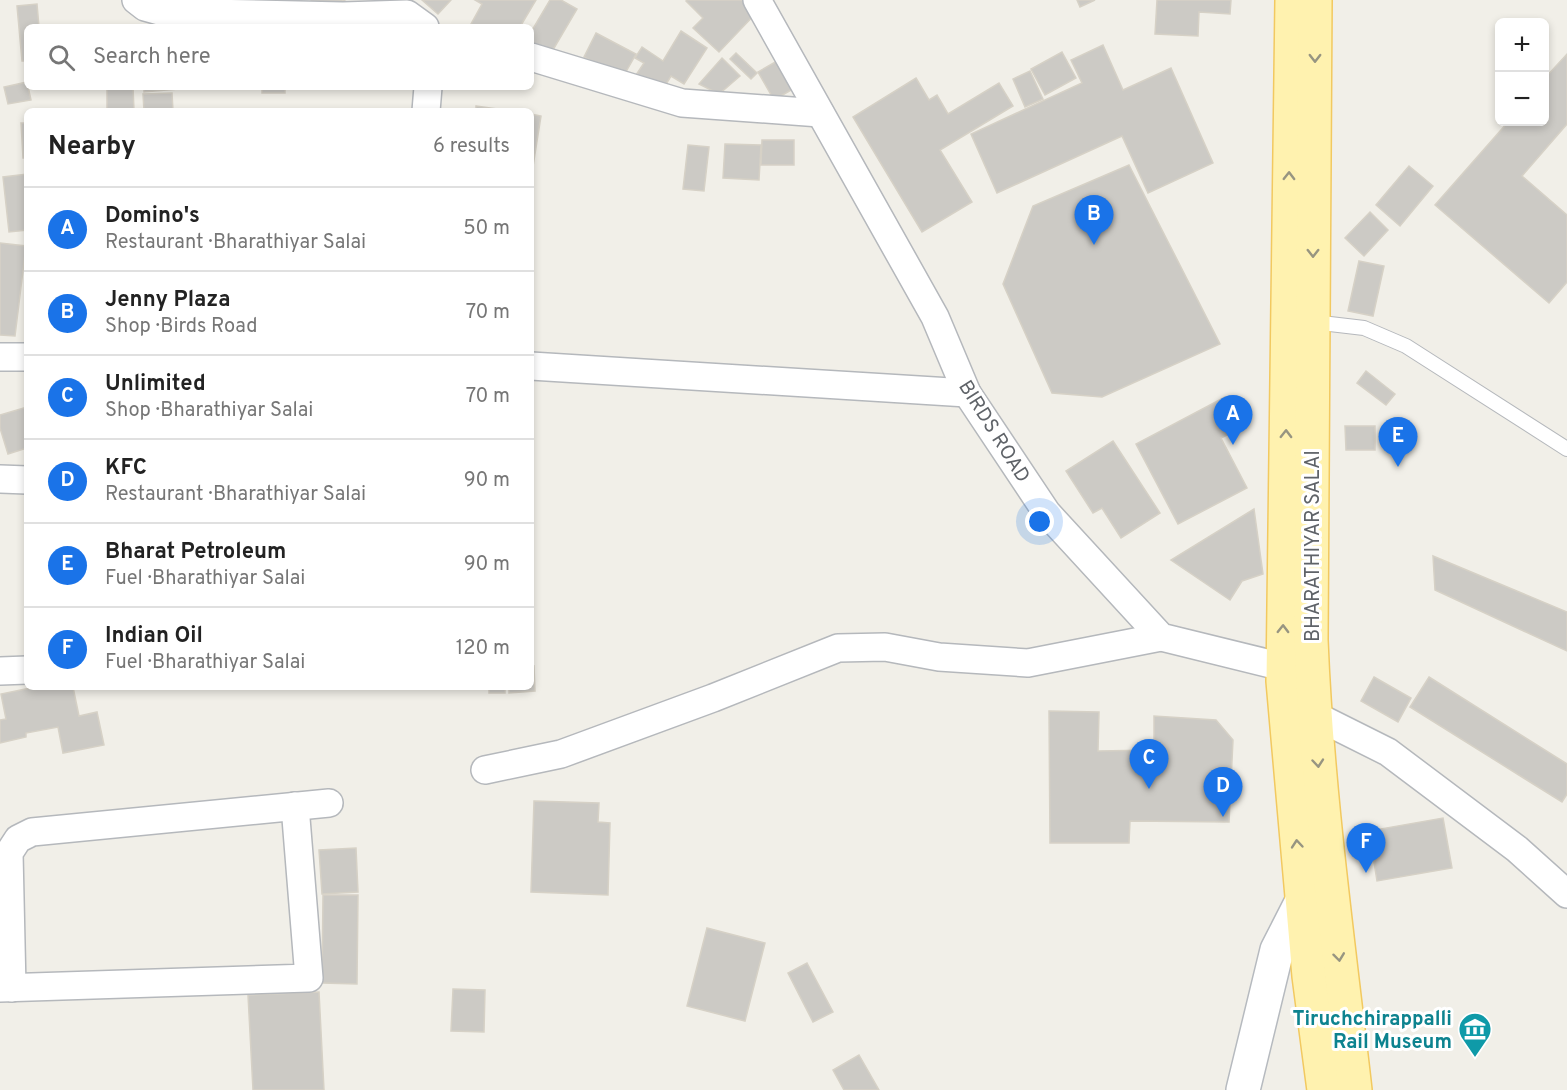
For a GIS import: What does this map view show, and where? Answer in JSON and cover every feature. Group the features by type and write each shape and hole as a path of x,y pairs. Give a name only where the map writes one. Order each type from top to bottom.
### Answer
{"main road":[{"name":"BHARATHIYAR SALAI","path":"1292,0 1302,901 1324,1090"},
{"name":"BHARATHIYAR SALAI","path":"1315,0 1313,322 1298,666 1314,715 1329,869 1355,1090"}],"street":[{"path":"136,0 145,7 163,12 332,16 407,14 424,24"},
{"name":"BIRDS ROAD","path":"757,0 934,317 968,393 1047,513 1161,637"},
{"path":"534,58 682,103 820,113"},
{"path":"426,108 428,90"},
{"path":"0,357 24,357"},
{"path":"534,366 968,393"},
{"path":"0,478 24,480"},
{"path":"485,770 561,754 713,698 838,648 885,647 939,657 1028,663 1161,637 1298,666"},
{"path":"0,671 24,670"},
{"path":"1314,715 1388,752 1517,849 1567,894"},
{"path":"295,806 309,978 6,988 9,853 18,839 32,832 295,806 329,803"},
{"path":"1243,1090 1277,950 1302,901 1329,869"}],"lane":[{"path":"1313,322 1364,328 1406,346 1567,449"}],"building":[{"path":"311,0 345,0 319,15"},
{"path":"422,0 451,0 438,14"},
{"path":"475,0 536,0 522,24 471,24 482,4"},
{"path":"550,0 561,0 577,9 550,55 534,46 534,27"},
{"path":"687,0 746,0 758,11 719,52 693,28 703,18"},
{"path":"1077,0 1095,0 1080,7"},
{"path":"1157,0 1231,0 1230,14 1199,12 1198,36 1155,34"},
{"path":"37,4 39,24 24,24 24,61 22,61 17,6"},
{"path":"681,31 707,48 684,84 671,76 662,91 636,75 644,63 635,58 642,47 663,61"},
{"path":"596,33 636,54 623,77 584,57"},
{"path":"1103,45 1123,90 1171,68 1213,163 1148,193 1122,136 997,193 971,134 1082,83 1071,60"},
{"path":"1062,52 1076,78 1045,95 1031,69"},
{"path":"736,53 757,73 751,79 730,59"},
{"path":"1567,54 1567,124 1522,176 1567,215 1567,282 1549,303 1435,205 1504,126 1549,126 1549,74"},
{"path":"722,58 740,76 719,94 699,84"},
{"path":"777,61 793,89 774,100 758,72"},
{"path":"1030,71 1043,99 1025,107 1013,79"},
{"path":"916,78 929,100 937,95 948,114 999,83 1013,106 940,150 972,202 922,232 853,117"},
{"path":"24,83 24,90 29,90 31,100 8,104 4,87"},
{"path":"107,90 133,90 134,108 107,108"},
{"path":"144,90 167,90 144,92"},
{"path":"262,90 285,90 285,93 262,93"},
{"path":"172,93 173,108 144,108 143,94"},
{"path":"534,115 541,116 534,160"},
{"path":"21,123 24,123 23,158"},
{"path":"762,140 794,140 794,165 761,165"},
{"path":"725,144 761,145 759,180 723,178"},
{"path":"688,145 709,147 704,191 683,189"},
{"path":"1129,165 1220,344 1102,397 1052,393 1003,284 1033,206"},
{"path":"1409,166 1433,186 1400,226 1376,205"},
{"path":"24,174 24,230 9,232 3,177"},
{"path":"1370,212 1388,230 1364,256 1345,238"},
{"path":"0,243 24,246 15,336 0,335"},
{"path":"1359,261 1384,266 1373,316 1348,311"},
{"path":"1366,371 1395,394 1386,405 1357,383"},
{"path":"1225,397 1241,428 1221,438 1247,488 1178,524 1136,444"},
{"path":"24,408 24,449 8,454 0,428 0,415"},
{"path":"1345,426 1375,426 1375,450 1346,450"},
{"path":"1113,441 1160,513 1121,538 1102,508 1093,513 1066,471"},
{"path":"1254,509 1263,574 1242,581 1230,600 1171,560"},
{"path":"1433,556 1567,612 1567,651 1435,590"},
{"path":"534,666 535,691 509,693 509,690 534,690"},
{"path":"1374,677 1411,698 1398,722 1361,701"},
{"path":"1429,677 1567,764 1567,794 1562,802 1410,707"},
{"path":"24,689 74,690 79,716 97,712 104,745 63,753 58,727 26,733 26,737 0,743 0,720 6,719 1,694"},
{"path":"489,690 505,690 505,693 489,693"},
{"path":"1049,711 1099,712 1098,751 1154,750 1154,716 1216,720 1233,740 1229,822 1130,821 1129,843 1050,843"},
{"path":"534,801 599,803 598,822 610,823 608,895 531,892"},
{"path":"1443,818 1452,868 1377,881 1369,831"},
{"path":"356,848 358,892 322,894 319,850"},
{"path":"323,895 358,895 357,984 322,983"},
{"path":"707,928 765,943 745,1021 687,1006"},
{"path":"807,963 833,1012 813,1022 788,973"},
{"path":"453,989 485,990 484,1032 451,1031"},
{"path":"319,992 324,1090 253,1090 248,995"},
{"path":"859,1055 879,1090 844,1090 833,1070"}],"place":[{"name":"Jenny Plaza","path":"1094,245"},
{"name":"Domino's","path":"1233,445"},
{"name":"Bharat Petroleum","path":"1398,467"},
{"name":"Unlimited","path":"1149,789"},
{"name":"KFC","path":"1223,817"},
{"name":"Indian Oil","path":"1366,873"},
{"name":"Tiruchchirappalli Rail Museum","path":"1475,1058"}]}
